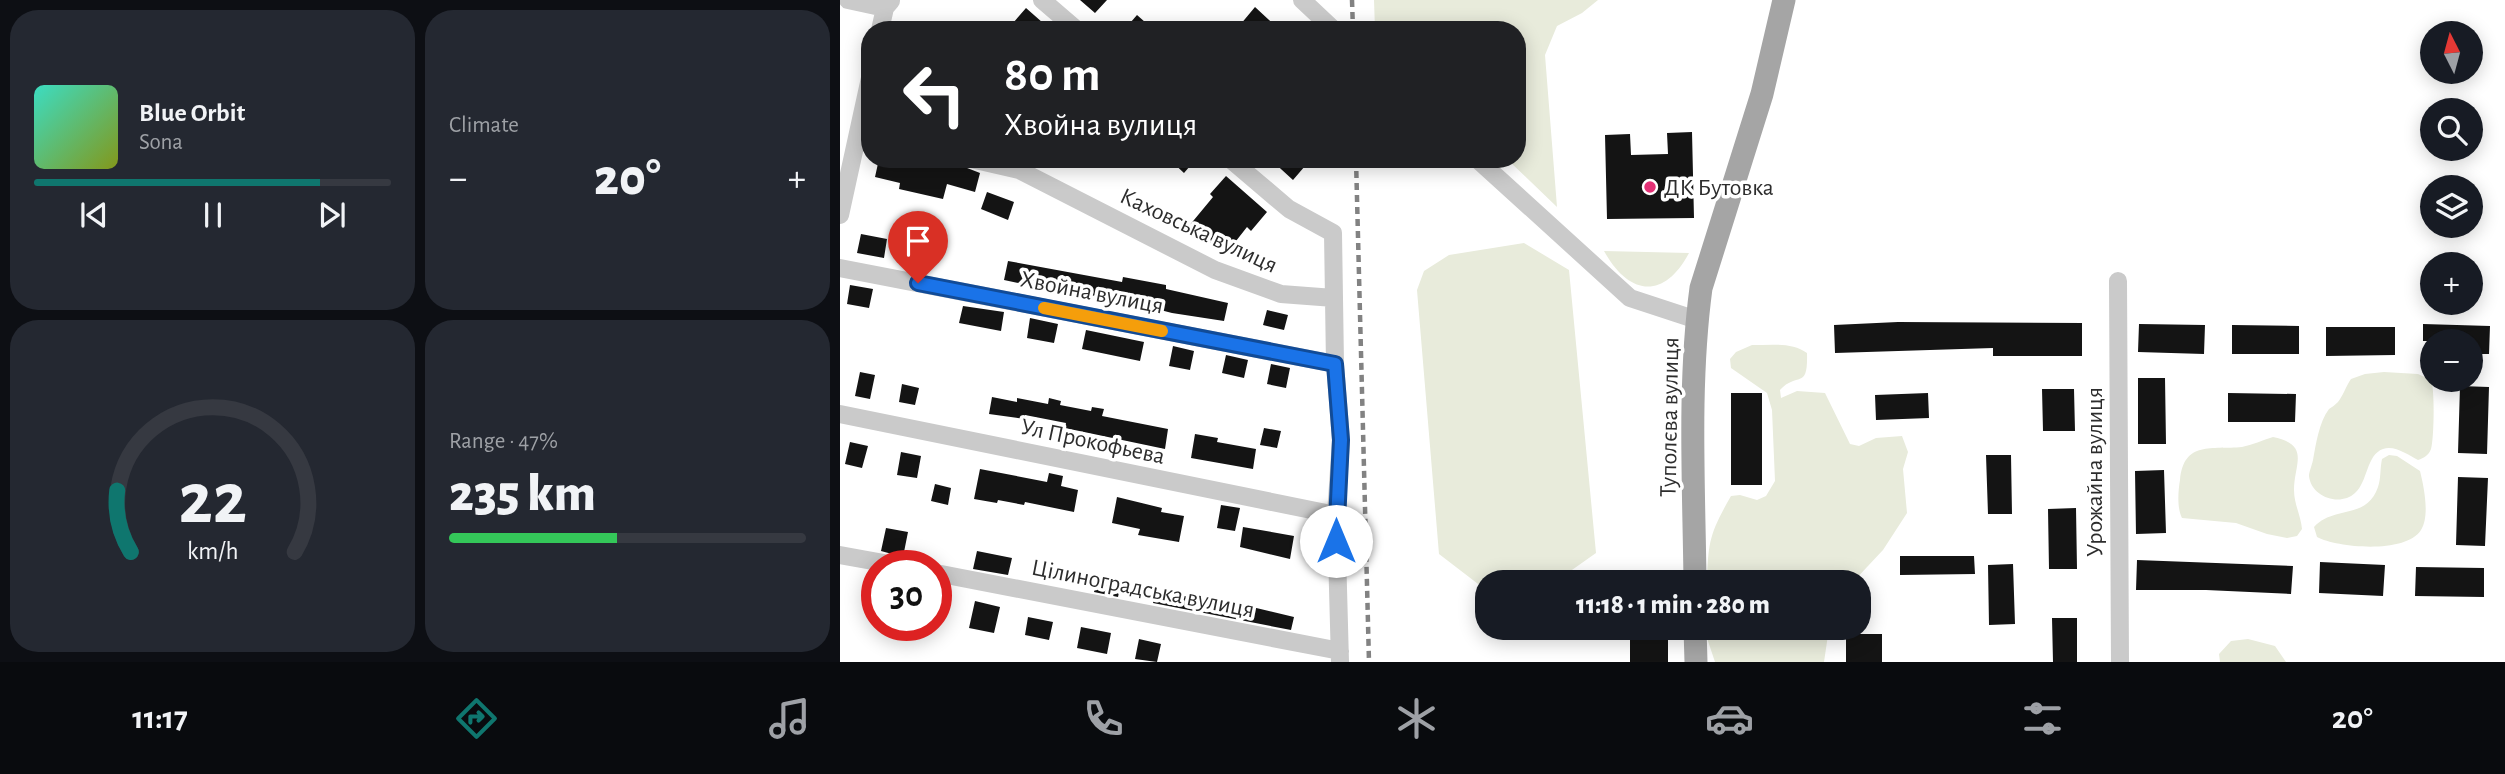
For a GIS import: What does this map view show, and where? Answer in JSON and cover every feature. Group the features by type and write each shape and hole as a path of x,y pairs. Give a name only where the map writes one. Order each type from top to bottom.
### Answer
{"main road":[{"path":"1697,320 1701,288 1762,94 1784,0"},
{"name":"Туполєва вулиця","path":"1695,570 1693,399 1697,320"},
{"path":"1695,640 1696,662"}],"street":[{"path":"848,0 889,4 883,21"},
{"path":"1042,0 1066,21"},
{"path":"1302,0 1324,21"},
{"path":"840,215 861,113"},
{"name":"Каховська вулиця","path":"1010,168 1019,170 1215,270 1281,294 1334,298"},
{"path":"1241,168 1289,209 1333,233 1335,364 1341,440 1336,515 1340,656"},
{"name":"Туполєва вулиця","path":"1487,168 1630,298 1697,320"},
{"name":"Хвойна вулиця","path":"840,268 1335,364"},
{"name":"Урожайна вулиця","path":"2118,281 2120,662"},
{"name":"Ул Прокофьева","path":"840,414 1336,515"},
{"path":"840,555 861,559"},
{"name":"Цілиноградська вулиця","path":"952,576 1340,656"}],"green space":[{"path":"1374,0 1598,0 1582,13 1557,26 1545,55 1557,207 1516,168 1526,168 1526,21 1375,21"},
{"path":"1524,243 1569,270 1596,553 1572,570 1475,570 1475,582 1439,554 1417,290 1424,271 1449,255"},
{"path":"1604,251 1689,253 1669,279 1658,285 1646,286 1635,284 1624,277"},
{"path":"1752,345 1801,349 1807,353 1806,372 1801,379 1780,390 1781,398 1797,391 1825,393 1850,444 1859,446 1876,438 1902,436 1908,452 1903,469 1907,513 1883,550 1864,570 1708,570 1712,538 1731,496 1740,495 1757,500 1766,496 1775,481 1772,410 1767,393 1731,368 1730,359 1736,352"},
{"path":"2384,372 2420,375 2420,392 2433,393 2433,435 2430,451 2418,460 2397,449 2383,449 2373,457 2355,493 2342,499 2327,498 2315,489 2309,476 2318,433 2329,409 2340,400 2351,379"},
{"path":"2273,437 2292,445 2298,457 2294,495 2302,529 2297,536 2287,538 2236,523 2182,518 2178,500 2180,480 2187,458 2201,450 2242,447"},
{"path":"2389,455 2397,456 2420,471 2426,509 2421,530 2413,538 2387,546 2355,546 2317,537 2314,527 2322,520 2358,508 2373,497 2379,484 2382,459"},
{"path":"2248,639 2275,646 2286,662 2220,662 2219,654 2231,641"},
{"path":"1708,640 1827,640 1824,662 1715,662"}],"building":[{"path":"1080,0 1107,0 1095,13"},
{"path":"1255,7 1270,21 1243,21"},
{"path":"1026,8 1041,21 1015,21"},
{"path":"1137,15 1144,21 1132,21"},
{"name":"ДК Бутовка","path":"1692,132 1694,218 1607,219 1605,135 1630,134 1631,155 1668,154 1667,133"},
{"path":"877,168 967,168 980,173 975,192 947,184 943,199 899,189 900,183 875,177"},
{"path":"1280,168 1303,168 1293,180"},
{"path":"1226,176 1267,212 1251,231 1247,227 1225,255 1189,226 1213,197 1210,194"},
{"path":"987,192 1014,202 1008,220 981,209"},
{"path":"861,234 887,239 884,258 857,253"},
{"path":"1008,261 1122,282 1123,277 1166,285 1166,289 1228,303 1224,321 1172,313 1106,296 1069,291 1069,294 1004,280"},
{"path":"850,285 873,289 869,308 847,304"},
{"path":"963,306 1004,312 1001,331 959,323"},
{"path":"1267,310 1288,315 1284,330 1263,325"},
{"path":"1030,318 1058,324 1054,343 1027,338"},
{"path":"1898,322 2082,323 2082,356 1993,356 1993,348 1835,353 1834,325"},
{"path":"2139,324 2205,325 2204,354 2138,352"},
{"path":"2423,324 2490,326 2489,354 2483,354 2483,329 2423,329"},
{"path":"2232,325 2299,326 2299,354 2232,354"},
{"path":"2326,327 2395,327 2395,355 2326,356"},
{"path":"1086,330 1144,342 1140,361 1082,349"},
{"path":"1173,346 1194,351 1190,370 1169,366"},
{"path":"1226,355 1248,360 1244,378 1222,373"},
{"path":"1271,364 1290,368 1286,388 1267,384"},
{"path":"860,372 875,375 870,399 855,396"},
{"path":"2138,378 2165,378 2166,444 2138,444"},
{"path":"902,384 919,388 915,405 899,402"},
{"path":"2483,387 2489,387 2487,454 2458,453 2460,392 2483,392"},
{"path":"2042,389 2074,389 2075,431 2043,431"},
{"path":"1731,393 1762,393 1762,485 1731,485"},
{"path":"1928,393 1929,418 1876,420 1875,395"},
{"path":"2228,393 2296,394 2295,422 2228,422"},
{"path":"992,397 1017,402 1017,398 1048,404 1049,398 1061,401 1060,405 1091,411 1092,407 1104,409 1102,416 1168,429 1165,449 1065,428 1066,423 1025,415 1025,419 989,414"},
{"path":"1264,428 1281,431 1277,448 1260,445"},
{"path":"1195,434 1218,438 1217,442 1256,449 1253,469 1191,458"},
{"path":"850,442 868,446 862,468 845,464"},
{"path":"901,452 921,456 917,478 897,475"},
{"path":"1986,455 2011,455 2012,514 1988,514"},
{"path":"980,469 1047,482 1049,473 1063,476 1061,486 1078,490 1074,512 1025,502 1024,505 974,499"},
{"path":"2164,470 2166,533 2136,534 2135,471"},
{"path":"2458,477 2488,478 2485,546 2456,545"},
{"path":"935,484 951,488 948,505 931,501"},
{"path":"1117,497 1162,508 1161,512 1184,516 1179,542 1138,535 1140,529 1112,523"},
{"path":"1221,505 1240,508 1235,531 1217,528"},
{"path":"2076,508 2077,569 2049,569 2048,509"},
{"path":"1243,527 1294,536 1290,559 1240,547"},
{"path":"886,528 908,532 904,550 881,550"},
{"path":"977,551 1012,558 1008,575 973,569"},
{"path":"1900,556 1974,556 1975,574 1900,575"},
{"path":"2137,560 2293,566 2291,594 2136,590"},
{"path":"2320,562 2385,565 2383,596 2319,593"},
{"path":"2013,564 2015,624 1989,625 1988,565"},
{"path":"2416,567 2484,568 2484,597 2415,596"},
{"path":"1097,578 1121,583 1118,597 1094,592"},
{"path":"1156,590 1227,601 1294,617 1291,630 1153,603"},
{"path":"975,601 1000,607 994,633 969,628"},
{"path":"1028,617 1053,622 1049,640 1025,635"},
{"path":"2052,618 2077,618 2077,662 2053,662"},
{"path":"1081,627 1111,633 1107,654 1077,648"},
{"path":"1871,634 1882,634 1882,662 1846,662 1846,640 1871,640"},
{"path":"1139,639 1161,644 1157,662 1135,659"},
{"path":"1630,640 1668,640 1668,662 1630,662"}],"railway":[{"path":"1352,0 1353,21"},
{"path":"1356,168 1369,662"}],"slow traffic":[{"path":"1044,308 1162,331"}],"place":[{"name":"ДК Бутовка","path":"1650,187"}],"route":[{"path":"918,283 1335,364 1341,440 1336,541"}]}
